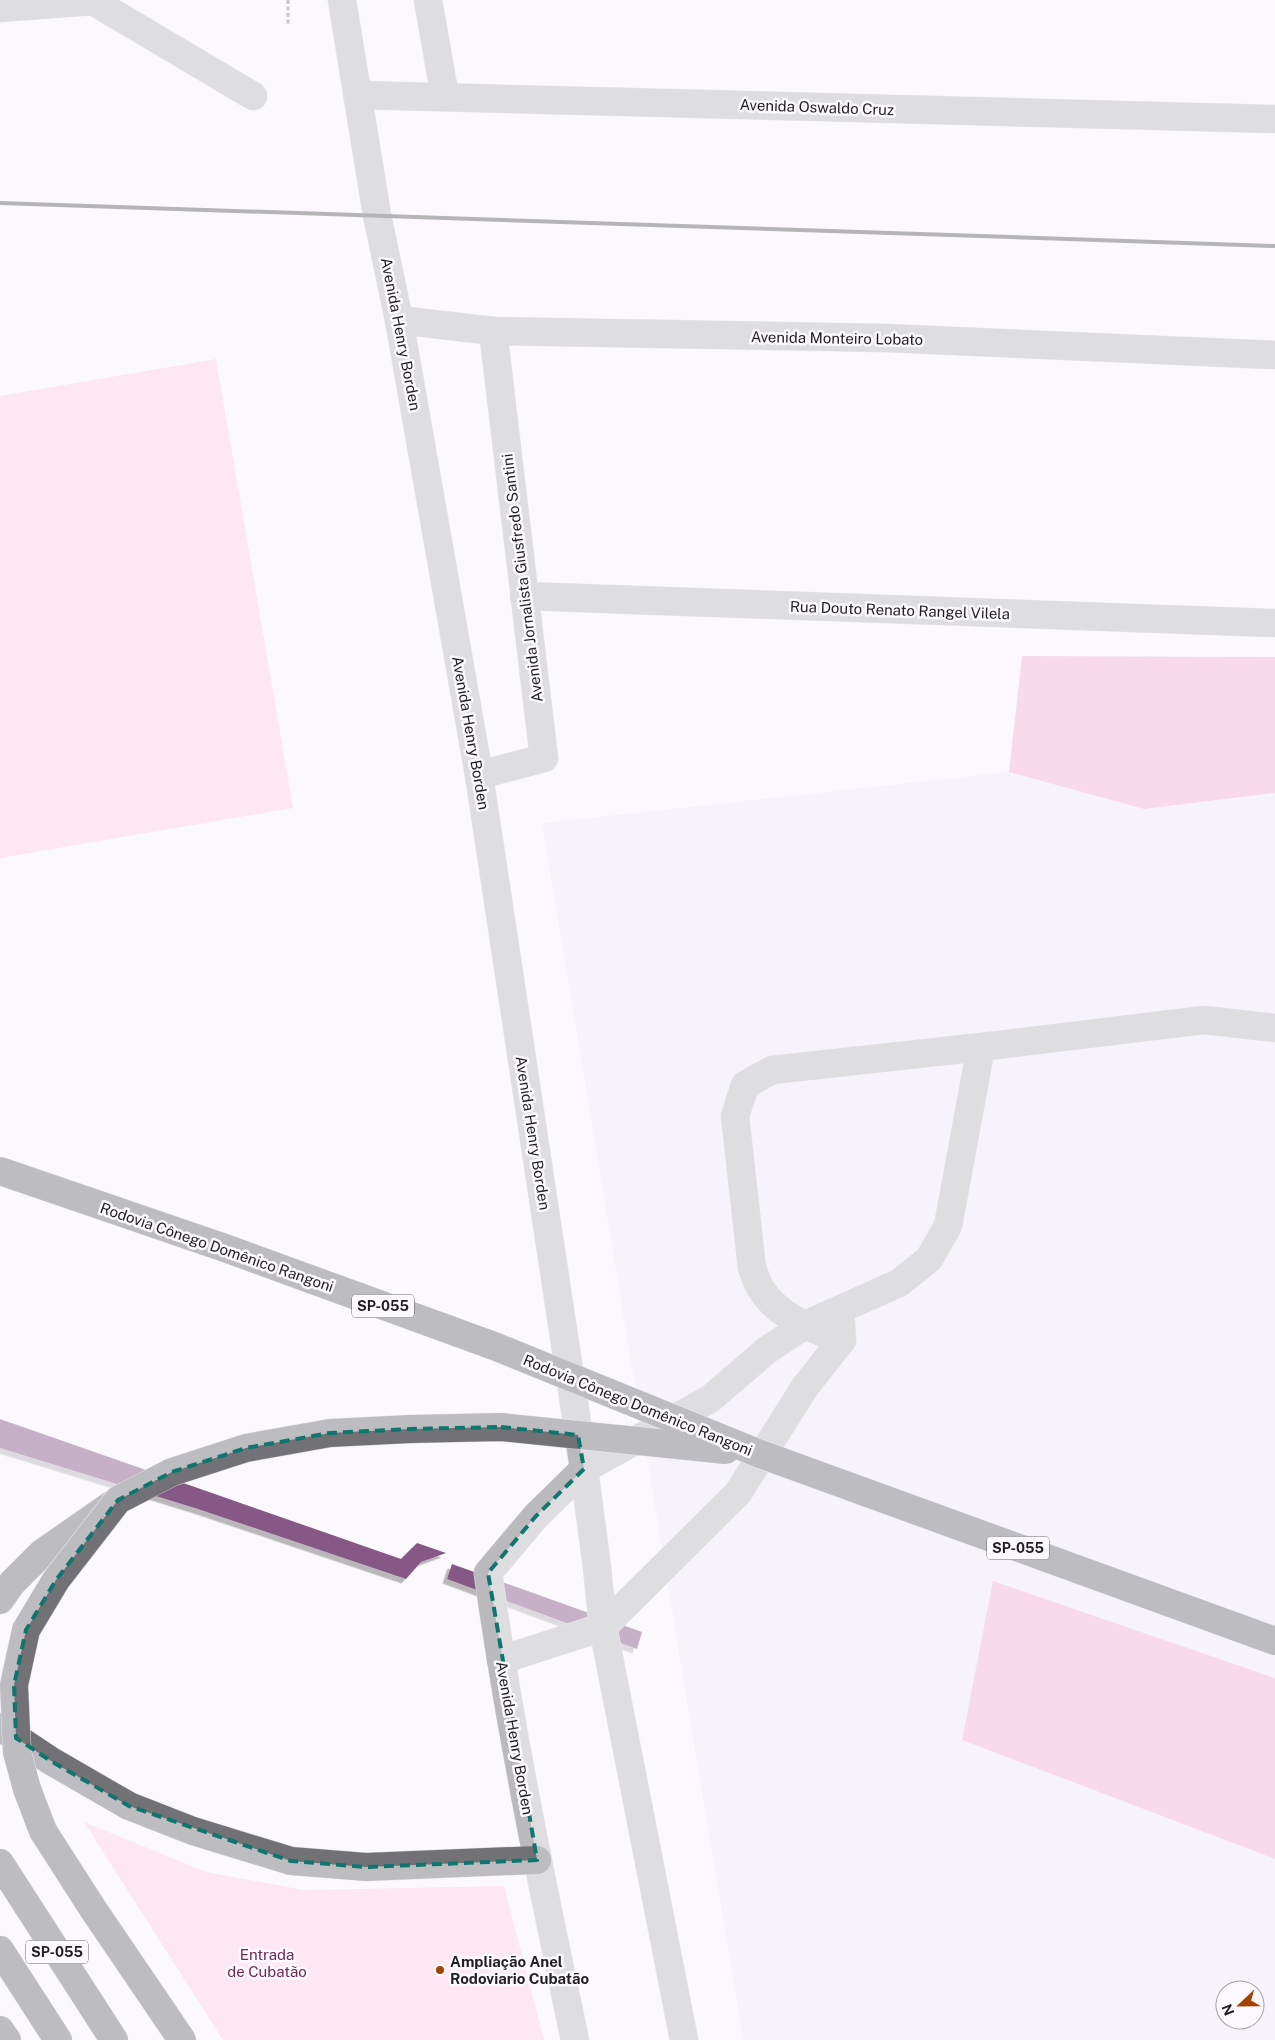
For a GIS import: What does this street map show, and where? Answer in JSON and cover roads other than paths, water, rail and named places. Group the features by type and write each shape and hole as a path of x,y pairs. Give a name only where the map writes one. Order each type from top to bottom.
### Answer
{"highway":[{"name":"Rodovia Cônego Domênico Rangoni","path":"0,1171 225,1248 494,1346 760,1454 1275,1641"},
{"path":"0,1600 12,1583 42,1553 118,1500 172,1472 246,1448 330,1433 502,1427 760,1454"},
{"path":"118,1500 56,1580 26,1630 14,1685 17,1752 27,1789 43,1831 93,1909 182,2040"},
{"path":"0,1727 51,1761 129,1806 193,1831 291,1861 366,1867 537,1860"},
{"name":"SP-055","path":"0,1863 114,2040"},
{"path":"0,1950 58,2040"},
{"path":"0,2030 7,2040"}],"street":[{"path":"0,8 93,0 253,96"},
{"name":"Avenida Henry Borden","path":"342,0 378,215 399,320 479,776 584,1469 603,1627 684,2040"},
{"path":"428,0 445,97"},
{"name":"Avenida Oswaldo Cruz","path":"359,96 1275,119"},
{"name":"Avenida Monteiro Lobato","path":"399,320 493,331 886,338 1275,355"},
{"name":"Avenida Jornalista Giusfredo Santini","path":"479,776 544,758 493,331"},
{"name":"Rua Douto Renato Rangel Vilela","path":"524,596 1275,623"},
{"path":"842,1340 806,1326 775,1306 760,1289 752,1268 735,1116 745,1085 772,1070 1204,1020 1275,1028"},
{"path":"584,1469 710,1399 767,1350 806,1326 899,1283 929,1259 948,1226 980,1047"},
{"path":"501,1660 603,1627 738,1493 805,1387 842,1340 840,1310"},
{"name":"Avenida Henry Borden","path":"575,2040 537,1860 501,1660 488,1573 536,1516 584,1469"}],"railway":[{"path":"0,203 1275,246"}],"place":[{"name":"Ampliação Anel Rodoviario Cubatão","path":"440,1970"}],"park label":[{"name":"Entrada de Cubatão","path":"267,1962"}]}
